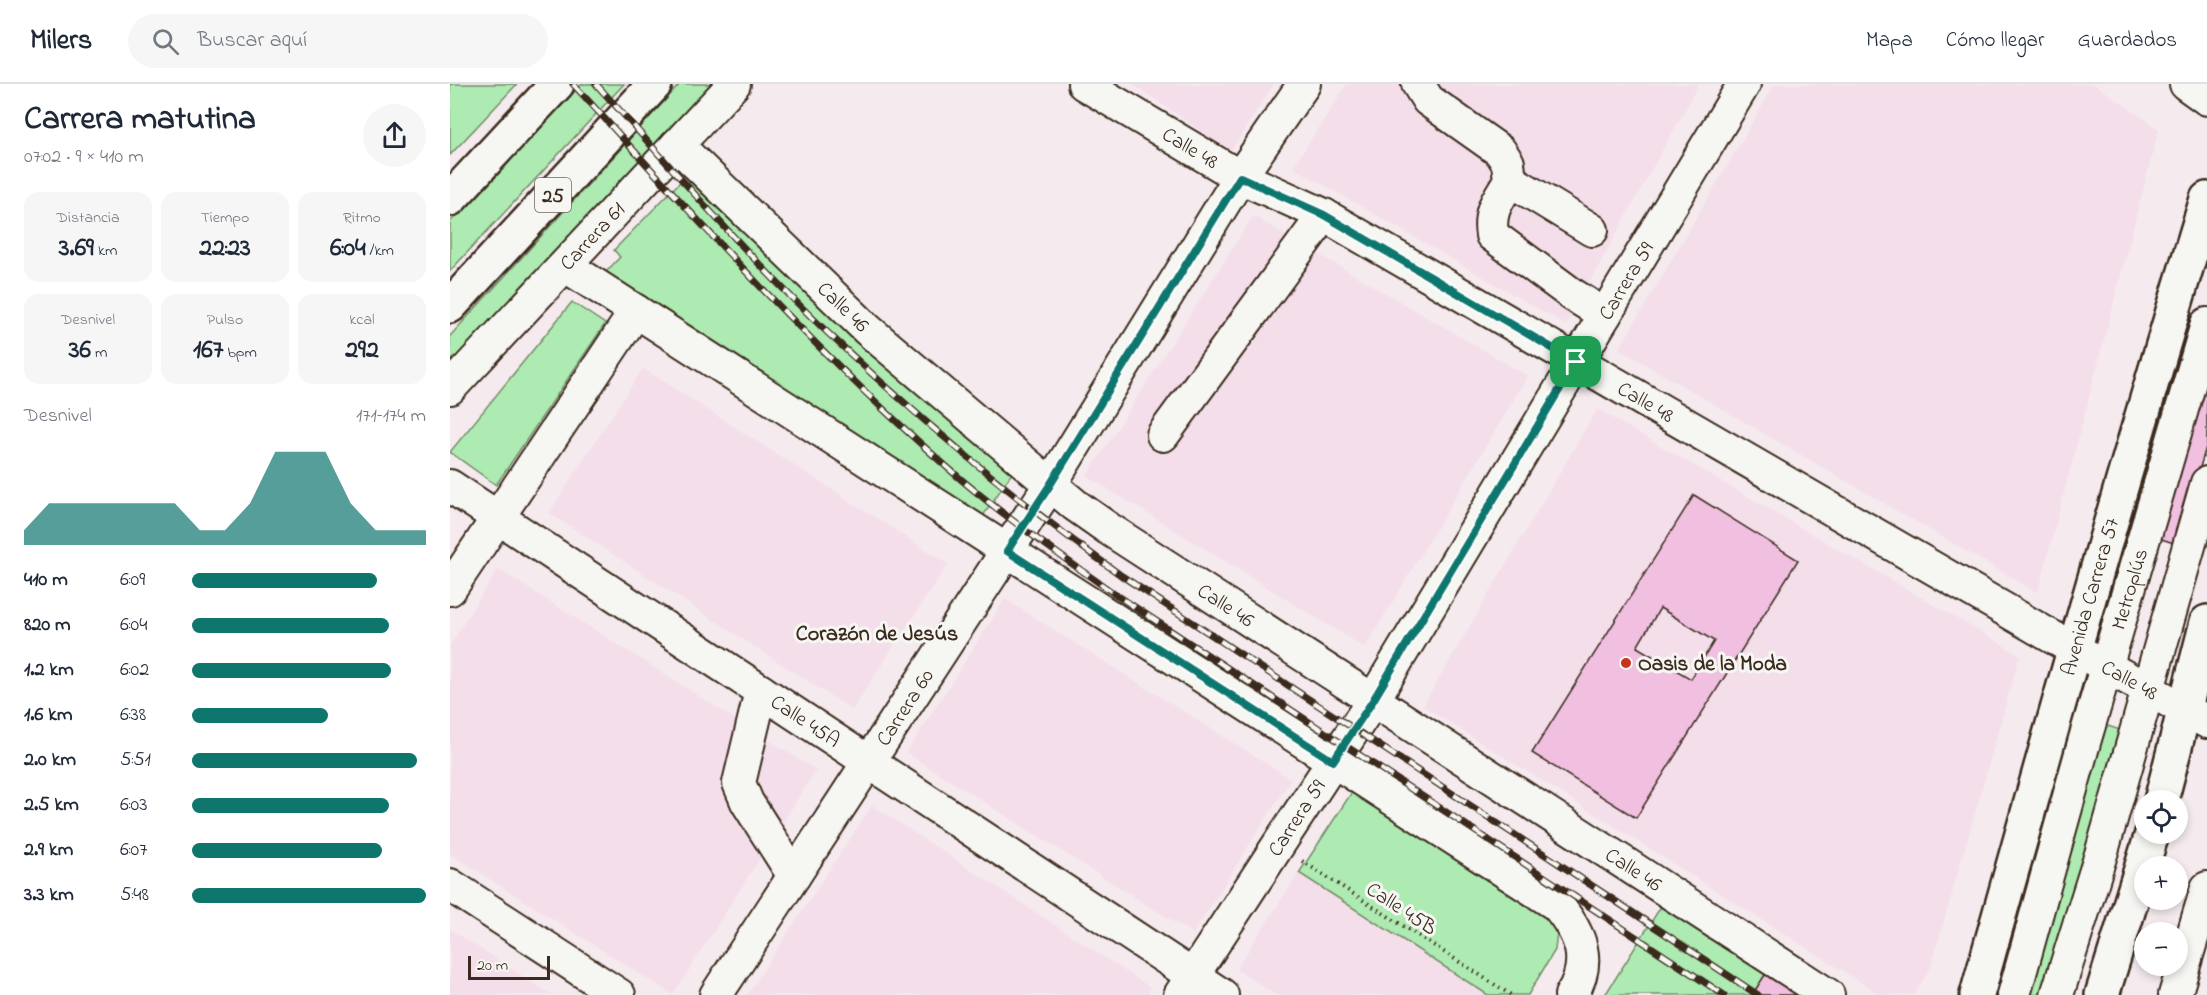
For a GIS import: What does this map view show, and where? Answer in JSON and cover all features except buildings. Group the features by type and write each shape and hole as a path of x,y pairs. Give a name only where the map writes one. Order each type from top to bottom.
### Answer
{"main road":[{"path":"450,199 557,84"},
{"name":"25","path":"450,306 656,84"},
{"name":"Avenida Carrera 57","path":"1981,981 2073,650 2207,200"},
{"path":"2166,790 2196,716 2207,621"},
{"path":"2102,995 2149,844"}],"street":[{"name":"Carrera 61","path":"450,388 734,84"},
{"name":"Calle 48","path":"1084,84 1240,177 1324,215 2073,650 2196,716"},
{"name":"Carrera 60","path":"716,995 1050,485 1240,177 1304,84"},
{"path":"1418,84 1428,100 1500,151 1508,163 1510,180 1493,207 1490,222 1492,235 1573,295 1605,315"},
{"name":"Carrera 59","path":"1187,986 1372,702 1744,84"},
{"path":"2186,84 2207,99"},
{"name":"Calle 46","path":"677,145 868,330 1050,485 1109,529 1372,702 1828,995"},
{"path":"1510,180 1592,230"},
{"path":"1163,435 1324,215"},
{"path":"566,266 1557,905 1573,925 1581,946 1582,966 1571,995"},
{"path":"450,589 636,311"},
{"name":"Metroplús","path":"2014,995 2106,668 2207,324"},
{"path":"2057,995 2102,851 2207,483"},
{"name":"Calle 45A","path":"450,486 868,762 1187,986 1222,995"},
{"path":"761,691 739,783 747,802 794,876"},
{"path":"450,885 619,995"},
{"path":"2175,995 2207,888"},
{"path":"1967,995 1981,981"}],"path":[{"name":"Calle 45B","path":"1278,846 1511,995"}],"shaded area":[{"path":"1133,84 1274,84 1230,152"},
{"path":"1347,84 1699,84 1566,325 1293,167"},
{"path":"1775,84 2094,84 2159,129 2038,593 1619,349"},
{"path":"1253,216 1528,376 1365,648 1087,476"},
{"path":"643,368 948,564 852,710 549,513"},
{"path":"1597,409 2020,655 1931,967 1914,995 1881,995 1423,706"},
{"path":"498,569 816,770 673,995 450,854 450,645"},
{"path":"1005,599 1291,779 1193,934 906,753"},
{"path":"872,805 1151,988 1146,995 747,995"},
{"path":"1299,873 1488,995 1276,995 1236,969"},
{"path":"450,929 552,995 450,995"}],"green space":[{"path":"450,84 517,84 450,155"},
{"path":"582,84 624,84 450,271 450,222"},
{"path":"680,84 711,84 450,366 450,336"},
{"path":"693,178 840,326 1012,473 983,516 605,273 620,257 614,250 680,182 685,186"},
{"path":"572,302 605,324 496,485 450,452"},
{"path":"2105,725 2120,730 2043,995 2026,995"},
{"path":"1352,792 1549,917 1557,933 1555,950 1528,995 1488,995 1299,873"},
{"path":"1665,900 1815,995 1605,995"}],"railway":[{"path":"573,84 755,281 849,377 948,468 988,501 1115,594 1724,995"},
{"path":"596,84 739,242 828,333 934,429 1008,490 1122,576 1758,995"}],"place":[{"name":"Oasis de la Moda","path":"1626,663"}],"district":[{"name":"Corazón de Jesús","path":"877,632"}],"route":[{"path":"1240,177 1324,215 1576,362 1372,702 1333,761 1007,551 1240,177"}]}
